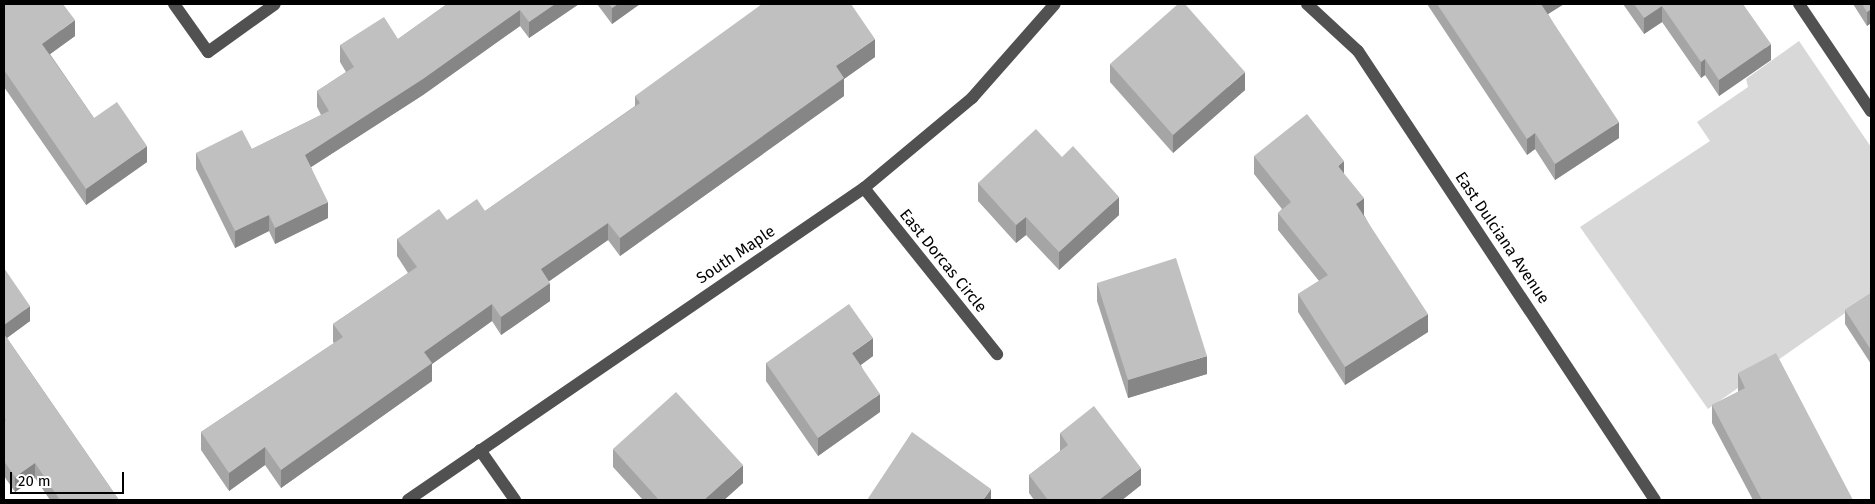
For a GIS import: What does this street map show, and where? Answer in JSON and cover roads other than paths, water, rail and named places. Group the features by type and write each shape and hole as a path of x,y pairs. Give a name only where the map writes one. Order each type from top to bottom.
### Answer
{"street":[{"path":"174,4 208,52 275,4"},
{"name":"South Maple","path":"408,500 864,188 972,98 1055,4"},
{"name":"East Dulciana Avenue","path":"1307,4 1358,51 1656,500"},
{"path":"1799,4 1869,103"},
{"name":"East Dorcas Circle","path":"864,188 997,354"},
{"path":"480,450 514,500"}]}
